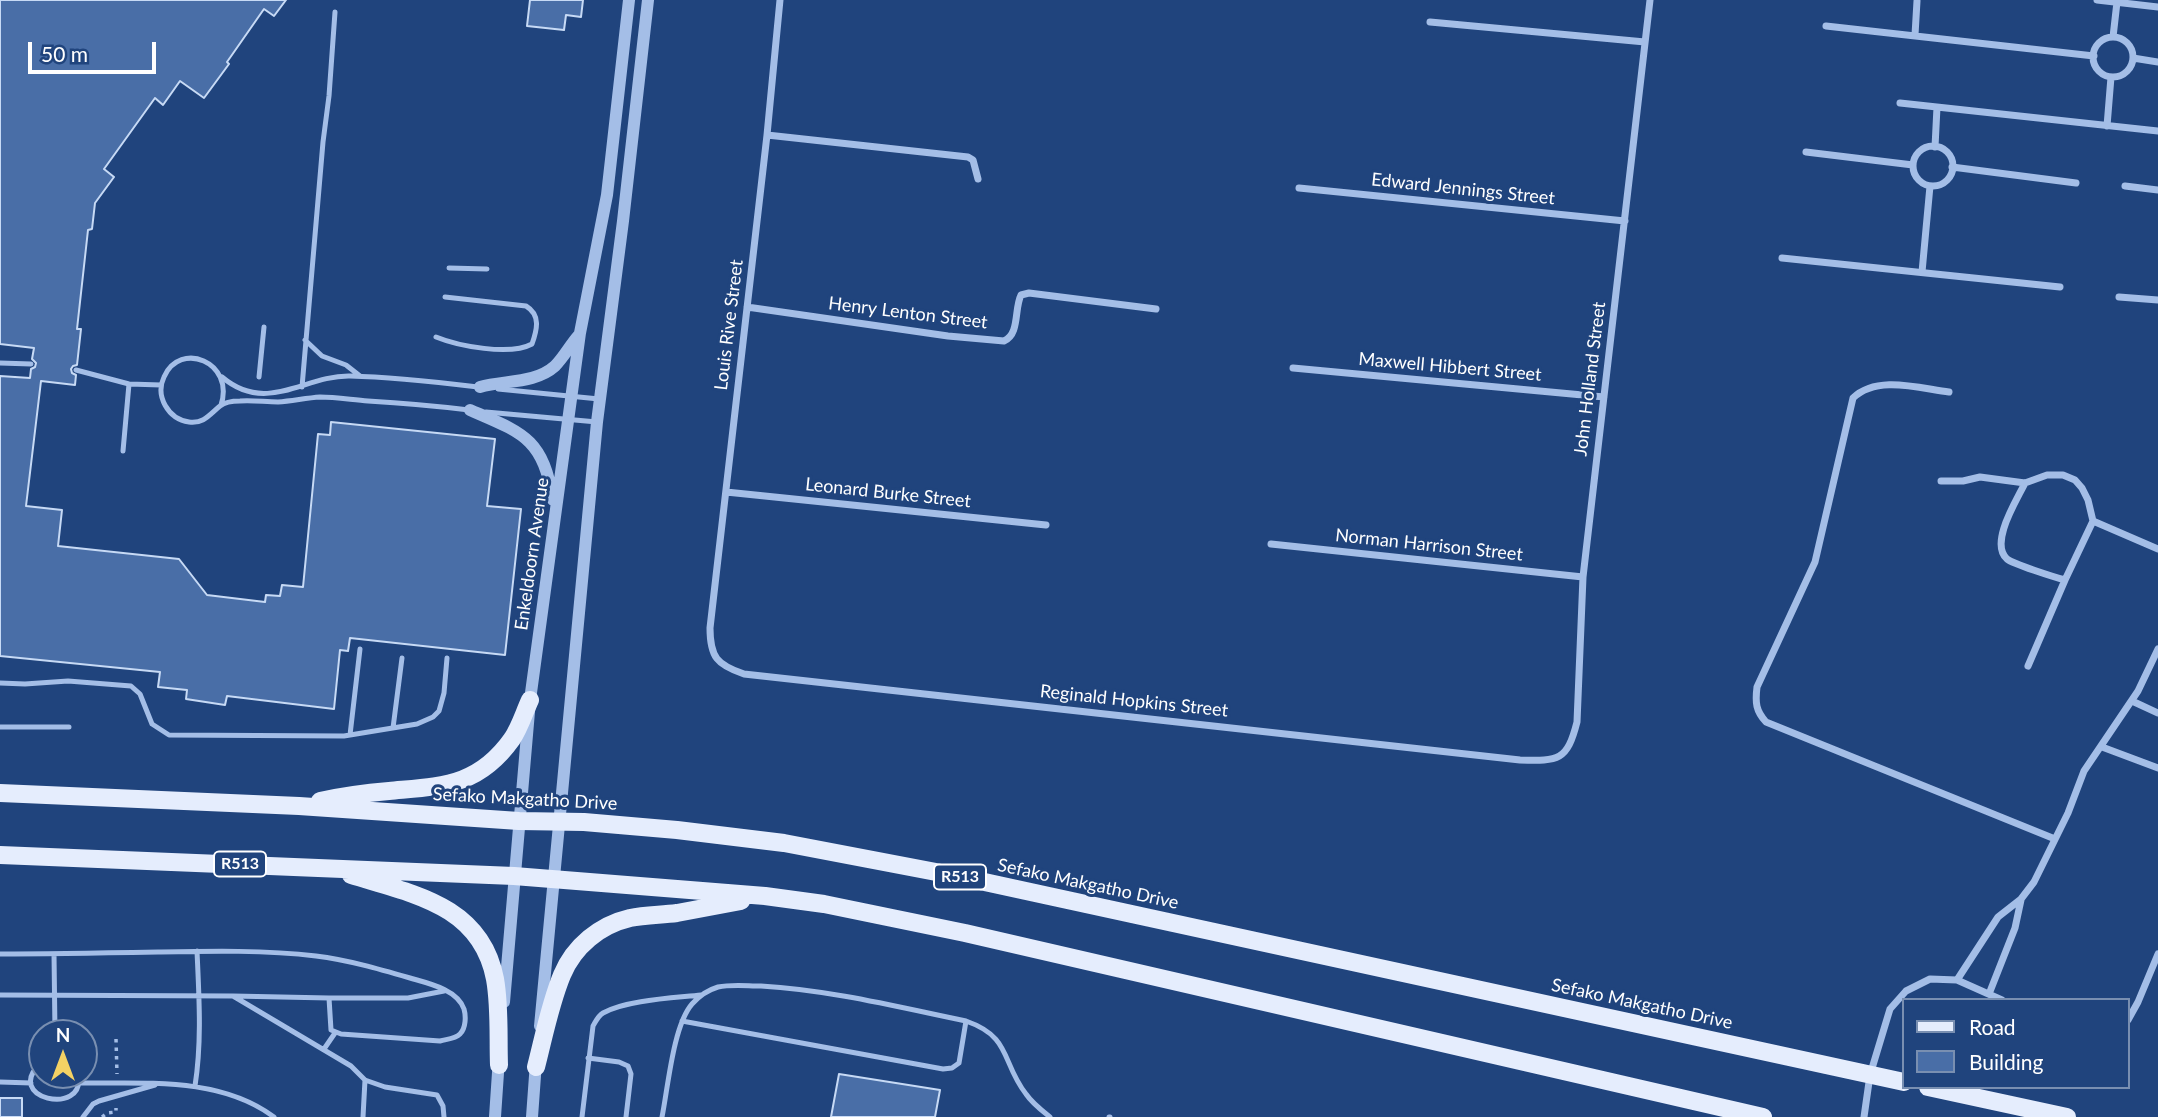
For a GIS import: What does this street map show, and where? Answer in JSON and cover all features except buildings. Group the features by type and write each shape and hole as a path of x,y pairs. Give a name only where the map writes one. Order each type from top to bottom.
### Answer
{"main road":[{"path":"299,806 346,796 454,783 496,758 517,730 530,700"},
{"name":"Sefako Makgatho Drive","path":"0,793 299,806 558,822 677,830 784,843 957,876 1902,1082"},
{"name":"R513","path":"0,855 553,878 765,896 824,904 1763,1117"},
{"path":"324,867 435,903 452,912 475,932 490,957 495,980 499,1065"},
{"path":"536,1067 562,975 576,950 590,937 629,918 674,913 765,896"},
{"path":"1937,1089 2067,1117"}],"street":[{"name":"Enkeldoorn Avenue","path":"495,1117 530,700 580,333 607,195 629,0"},
{"path":"531,1117 599,399 648,0"},
{"name":"Louis Rive Street","path":"713,654 710,628 780,0"},
{"name":"John Holland Street","path":"1559,757 1567,751 1577,722 1583,577 1650,0"},
{"path":"1915,34 1915,0 1925,0"},
{"path":"2097,0 2158,6"},
{"path":"2113,37 2117,2"},
{"path":"1430,22 1645,42"},
{"path":"1826,26 2094,56"},
{"path":"2113,37 2125,41 2133,58 2128,70 2111,77 2099,71 2095,66 2094,56 2096,47 2113,37"},
{"path":"2133,58 2158,62"},
{"path":"2107,126 2111,77"},
{"path":"1900,103 2158,131"},
{"path":"1935,147 1937,107"},
{"path":"767,135 968,157 973,160 978,179"},
{"path":"1926,147 1935,147 1949,155 1952,167 1948,179 1930,186 1919,180 1913,165 1920,151 1926,147"},
{"path":"1806,152 1913,165"},
{"path":"1952,167 2076,183"},
{"path":"1922,272 1930,186"},
{"path":"2125,186 2158,190"},
{"name":"Edward Jennings Street","path":"1299,188 1625,220"},
{"path":"1782,258 2060,288"},
{"name":"Henry Lenton Street","path":"747,307 948,336 1004,341 1010,339 1013,332 1021,295 1030,293 1156,309"},
{"path":"2119,297 2158,300"},
{"path":"480,387 542,374 558,363 580,333"},
{"name":"Maxwell Hibbert Street","path":"1293,368 1604,397"},
{"path":"1949,392 1896,385 1870,386 1853,398 1815,562 1758,687 1755,700 1758,713 1766,722 2055,839"},
{"path":"470,410 518,432 534,445 548,471 555,517"},
{"path":"1941,481 1963,481 1980,477 2025,483 2047,475 2063,475 2075,480 2088,500 2093,521 2064,580 2028,666"},
{"path":"2025,483 2000,537 2002,551 2007,560 2064,580"},
{"name":"Leonard Burke Street","path":"726,492 1046,525"},
{"path":"2093,521 2158,549"},
{"name":"Norman Harrison Street","path":"1271,544 1583,577"},
{"path":"1957,980 1998,917 2021,899 2034,882 2084,771 2132,701 2147,676 2158,649"},
{"name":"Reginald Hopkins Street","path":"713,654 726,667 744,674 1520,760 1559,757"},
{"path":"2132,701 2158,713"},
{"path":"2102,747 2158,768"},
{"path":"1989,994 2015,928 2021,899"},
{"path":"2130,1016 2158,954"},
{"path":"1864,1117 1870,1075 1890,1009 1897,999 1906,991 1930,979 1957,980 1997,998"}],"lane":[{"path":"302,387 335,12"},
{"path":"449,268 487,269"},
{"path":"436,337 468,346 523,349 531,344 536,331 534,311 526,306 445,297"},
{"path":"259,377 264,327"},
{"path":"305,340 322,356 346,365 361,377"},
{"path":"222,377 224,395 221,405 207,418 197,422 188,422 170,412 161,395 164,377 176,363 193,358 210,364 233,387 256,393 275,393 340,377 361,377 599,399"},
{"path":"0,363 32,364"},
{"path":"76,370 129,384 161,385"},
{"path":"123,450 129,384"},
{"path":"221,405 244,401 276,402 322,397 597,422"},
{"path":"350,735 360,649"},
{"path":"393,728 402,658"},
{"path":"0,683 68,681 131,686 140,694 152,724 169,735 350,735 417,724 433,717 439,711 444,693 447,658"},
{"path":"0,727 69,727"},
{"path":"195,1086 201,1037 197,951"},
{"path":"0,954 197,951 274,952 317,956 427,983 459,999 464,1009 465,1024 462,1033 440,1041 335,1033"},
{"path":"54,954 55,1019"},
{"path":"582,1117 593,1026 600,1014 614,1008 654,1000 701,995 732,985 785,988 858,999 979,1025 1003,1045 1008,1062 1026,1094 1050,1117"},
{"path":"0,995 408,998 445,990"},
{"path":"662,1117 682,1021 690,1006 701,995"},
{"path":"233,996 351,1066 365,1080 385,1087 437,1095 443,1106 444,1117"},
{"path":"329,998 330,1024 335,1033"},
{"path":"682,1021 943,1069 952,1068 959,1063 966,1021"},
{"path":"324,1049 335,1033"},
{"path":"588,1058 619,1062 628,1066 631,1073 626,1117"},
{"path":"363,1117 365,1080"},
{"path":"0,1082 28,1083"},
{"path":"98,1083 195,1086 244,1100 274,1117"},
{"path":"83,1117 93,1104 99,1101 161,1083"},
{"path":"32,1089 43,1103 59,1106 73,1098 77,1089"}],"path":[{"path":"116,1039 118,1083"}]}
